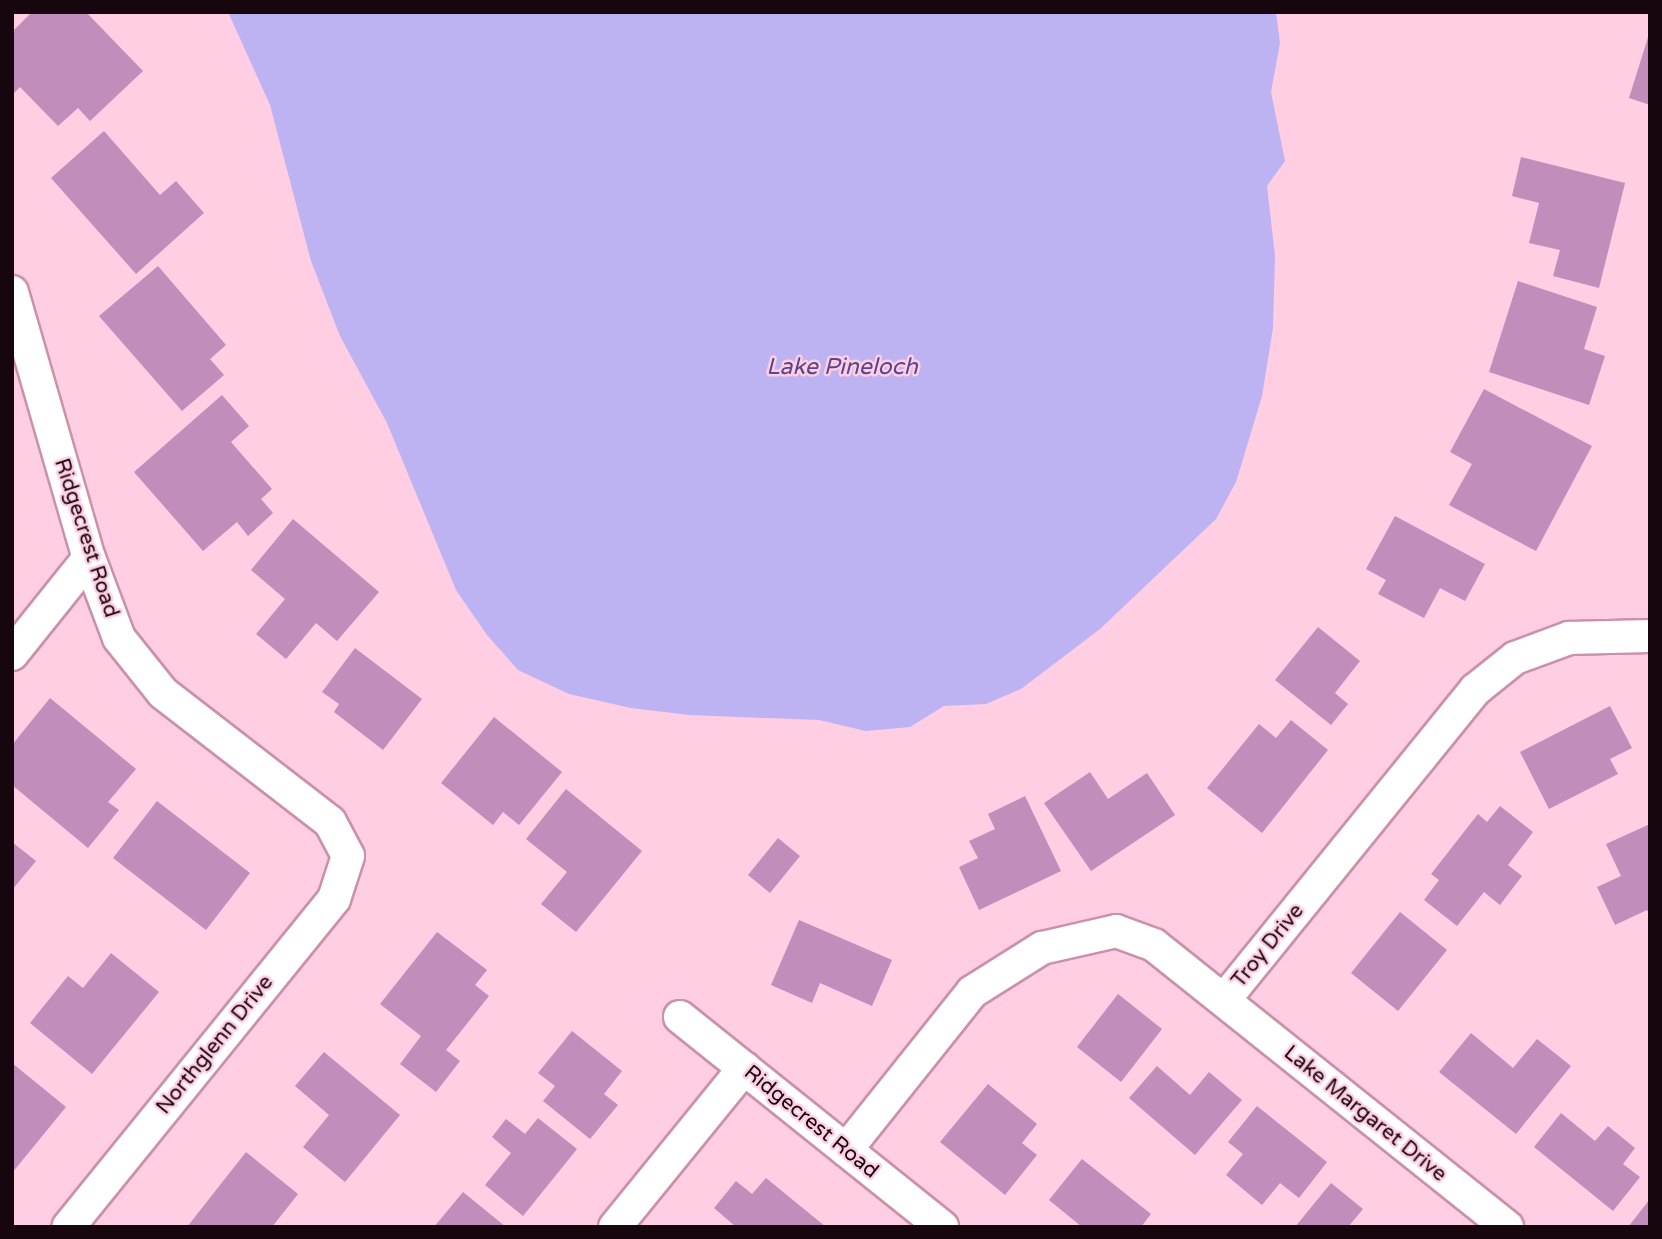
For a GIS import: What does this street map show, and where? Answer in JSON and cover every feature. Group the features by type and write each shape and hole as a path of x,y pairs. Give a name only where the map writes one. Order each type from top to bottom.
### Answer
{"street":[{"name":"Ridgecrest Road","path":"12,292 89,558 119,638 163,693 330,822 348,856"},
{"path":"12,654 89,558"},
{"name":"Troy Drive","path":"846,1150 972,992 1042,948 1116,931 1154,945 1224,1000 1475,690 1515,659 1569,638 1650,636"},
{"name":"Northglenn Drive","path":"68,1227 334,899 348,856"},
{"name":"Lake Margaret Drive","path":"1224,1000 1507,1227"},
{"name":"Ridgecrest Road","path":"680,1017 942,1227"},
{"path":"615,1227 744,1068"}],"water":[{"name":"Lake Pineloch","path":"228,12 1276,12 1280,43 1271,92 1285,161 1267,186 1275,256 1273,328 1262,396 1236,482 1216,519 1100,629 1021,689 986,704 944,706 910,727 866,731 819,720 689,715 631,708 569,694 518,670 487,635 456,590 387,423 340,336 311,261 270,105"}],"building":[{"path":"32,12 86,12 143,71 90,121 78,108 58,126 20,87 12,95 12,32"},
{"path":"1650,34 1650,105 1629,98"},
{"path":"104,131 160,195 176,181 204,213 136,274 51,178"},
{"path":"1521,157 1625,183 1599,288 1553,276 1560,250 1529,243 1539,203 1512,196"},
{"path":"158,266 226,345 210,359 224,375 182,411 99,316"},
{"path":"1518,281 1597,307 1584,349 1605,356 1589,405 1489,372"},
{"path":"1484,389 1592,446 1536,551 1449,505 1472,464 1450,452"},
{"path":"222,395 249,426 231,442 272,489 261,499 273,513 248,536 237,522 203,551 134,472"},
{"path":"1395,516 1485,564 1465,601 1440,588 1424,618 1378,594 1386,580 1366,569"},
{"path":"293,519 379,592 337,641 316,623 286,659 256,634 285,599 251,570"},
{"path":"1318,627 1360,661 1335,693 1348,704 1331,725 1275,680"},
{"path":"355,648 422,699 383,750 334,712 339,704 322,692"},
{"path":"50,698 136,769 108,802 119,810 88,848 12,785 12,745"},
{"path":"1610,706 1632,748 1610,759 1618,774 1549,809 1520,752"},
{"path":"494,717 562,772 519,825 503,812 493,825 441,783"},
{"path":"1291,720 1328,750 1262,833 1207,788 1259,724 1276,738"},
{"path":"1090,772 1108,799 1147,773 1175,815 1091,871 1044,803"},
{"path":"566,789 642,851 576,932 541,904 567,872 526,839"},
{"path":"1025,796 1061,871 979,910 959,867 978,858 969,841 995,829 988,814"},
{"path":"157,801 250,873 206,930 113,858"},
{"path":"1500,806 1533,832 1508,865 1522,876 1500,905 1484,892 1457,926 1424,900 1439,880 1431,874 1478,814 1487,822"},
{"path":"1650,824 1650,916 1647,910 1615,925 1597,887 1621,876 1606,844"},
{"path":"778,838 800,856 770,893 748,875"},
{"path":"12,842 36,861 12,890"},
{"path":"1400,912 1447,950 1398,1011 1351,973"},
{"path":"799,920 892,960 872,1006 820,983 812,1003 771,985"},
{"path":"437,932 487,970 475,985 489,996 446,1050 460,1061 436,1092 400,1064 421,1036 380,1004"},
{"path":"111,953 159,992 92,1074 30,1023 68,976 83,988"},
{"path":"1118,994 1162,1029 1121,1082 1077,1047"},
{"path":"572,1031 622,1071 604,1094 618,1105 590,1139 543,1101 555,1086 538,1073"},
{"path":"1471,1033 1513,1068 1537,1039 1571,1066 1516,1134 1439,1072"},
{"path":"324,1052 400,1115 345,1182 303,1147 329,1115 295,1086"},
{"path":"12,1063 66,1107 12,1173"},
{"path":"1157,1066 1190,1095 1209,1072 1242,1100 1195,1155 1129,1098"},
{"path":"988,1084 1037,1124 1022,1143 1037,1155 1005,1195 940,1142"},
{"path":"1257,1106 1327,1162 1299,1198 1280,1183 1262,1205 1226,1175 1243,1154 1228,1142"},
{"path":"1561,1113 1595,1141 1608,1126 1635,1148 1623,1164 1640,1177 1613,1211 1534,1147"},
{"path":"538,1118 577,1149 523,1216 485,1185 511,1153 492,1137 506,1119 525,1134"},
{"path":"246,1152 298,1194 272,1227 187,1227"},
{"path":"1082,1159 1151,1214 1141,1227 1082,1227 1049,1200"},
{"path":"766,1178 826,1227 736,1227 714,1208 736,1181 752,1194"},
{"path":"1331,1183 1363,1209 1348,1227 1295,1227"},
{"path":"463,1192 506,1227 434,1227"},
{"path":"1650,1199 1650,1227 1628,1227"}]}
